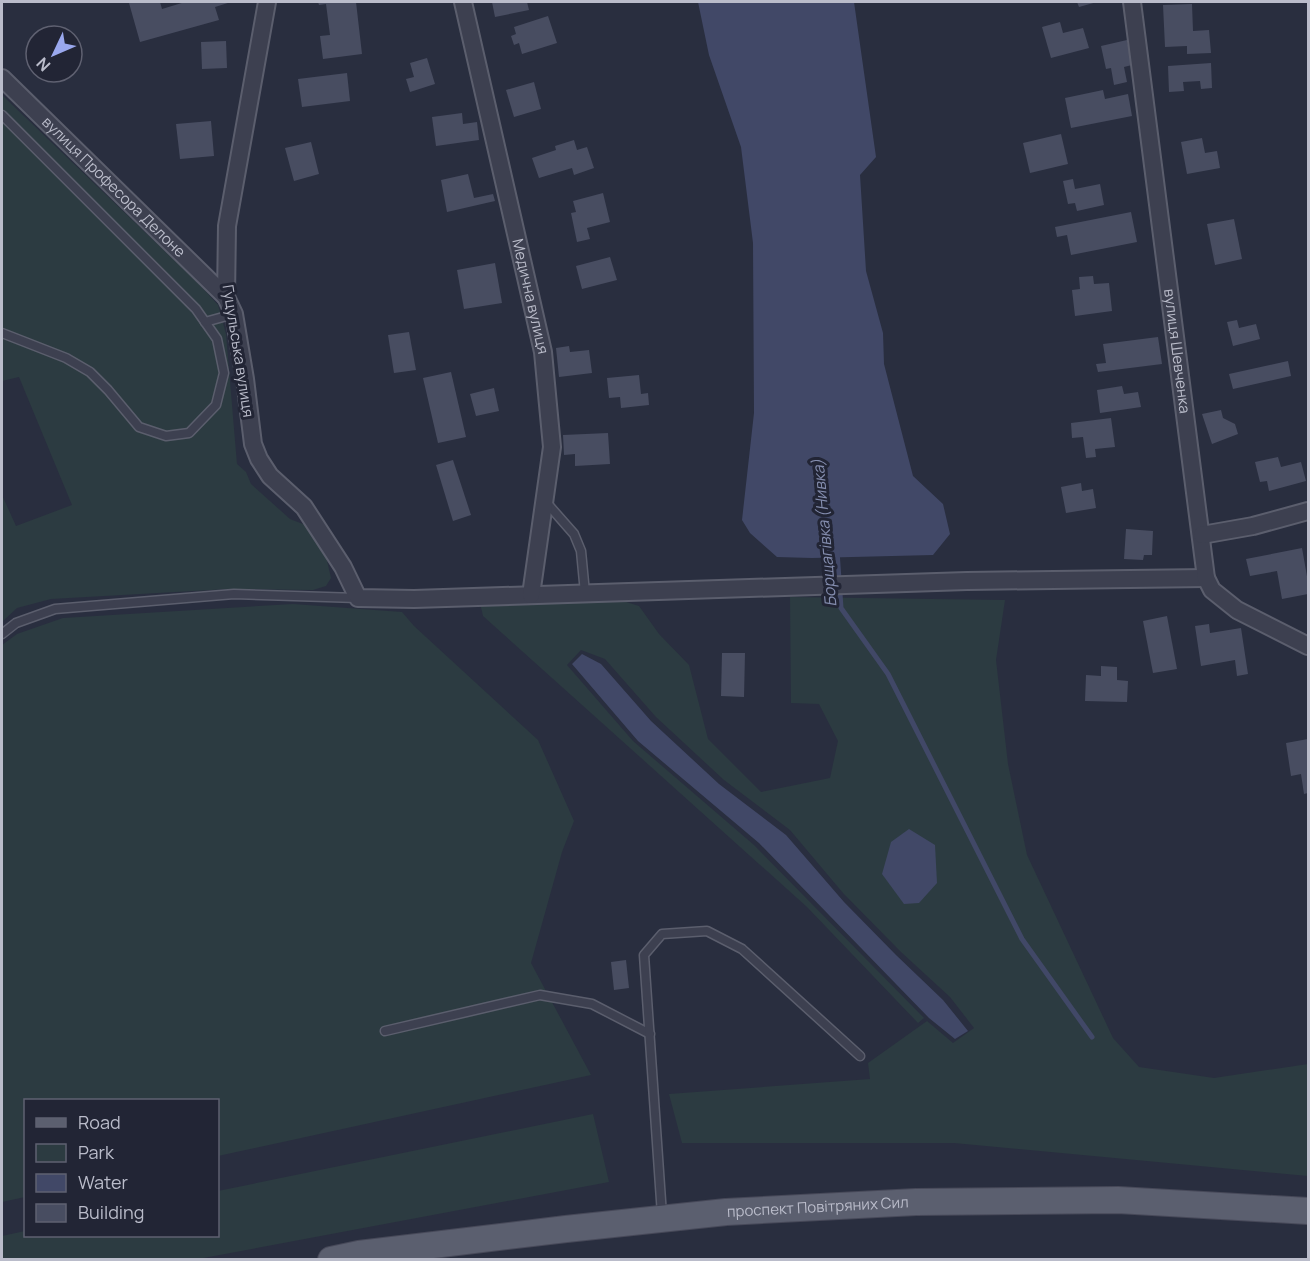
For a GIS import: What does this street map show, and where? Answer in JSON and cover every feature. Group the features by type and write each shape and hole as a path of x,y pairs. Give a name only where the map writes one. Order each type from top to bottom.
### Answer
{"main road":[{"name":"проспект Повітряних Сил","path":"331,1260 370,1253 726,1212 916,1202 1118,1200 1308,1211"}],"street":[{"name":"Гуцульська вулиця","path":"267,2 227,226 226,297 234,314 245,379 252,444 270,476 304,507 344,567 358,598"},
{"name":"Медична вулиця","path":"463,2 543,352 552,447 531,595"},
{"name":"вулиця Шевченка","path":"1132,2 1206,578"},
{"name":"вулиця Професора Делоне","path":"2,78 226,297"},
{"path":"1202,535 1253,526 1308,511"},
{"path":"358,598 414,599 967,581 1206,578 1212,590 1237,610 1308,646"}],"lane":[{"path":"2,115 196,309 217,339 224,373 216,405 189,433 166,436 139,427 90,372 66,358 2,333"},
{"path":"205,322 234,314"},
{"path":"544,501 574,534 580,551 585,593"},
{"path":"2,634 16,623 55,609 234,594 358,598"},
{"path":"662,1219 644,955 662,934 707,931 742,949 860,1056"},
{"path":"385,1031 540,995 592,1004 650,1034"}],"green space":[{"path":"2,95 198,283 218,305 226,334 237,464 246,472 251,484 290,519 308,526 325,552 331,578 326,586 313,590 229,589 51,599 17,608 2,622 2,495 16,526 72,505 19,377 2,381"},
{"path":"790,597 1005,600 996,660 1008,764 1027,855 1113,1038 1139,1067 1214,1078 1308,1064 1308,1176 954,1143 682,1143 669,1094 870,1079 868,1063 927,1021 953,1043 974,1028 950,997 901,952 843,893 790,830 724,780 656,717 605,659 581,650 567,665 633,741 754,845 924,1018 918,1023 807,907 483,616 480,603 620,600 639,606 659,634 689,665 708,739 761,792 830,778 838,741 819,704 791,703"},
{"path":"293,604 402,612 414,626 538,740 574,821 562,852 531,963 591,1075 219,1156 219,1099 24,1099 24,1197 2,1202 2,645 17,634 63,618"},
{"path":"593,1114 609,1182 198,1259 2,1259 2,1236 24,1231 24,1237 219,1237 219,1191"}],"water":[{"path":"698,2 854,2 876,157 860,175 866,271 883,333 884,364 913,476 943,504 950,534 933,555 777,557 750,533 742,520 754,413 753,243 741,147 709,55"},
{"path":"582,654 601,664 651,721 719,784 786,835 844,902 943,1000 968,1031 955,1039 929,1018 759,843 638,741 572,664"},
{"path":"909,829 935,845 937,883 919,903 904,904 882,874 891,842"}],"building":[{"path":"160,2 162,9 185,2 231,2 215,7 219,20 140,42 129,3"},
{"path":"318,2 356,2 362,54 323,59 320,36 330,35 326,4 319,5"},
{"path":"492,2 527,2 529,10 495,17"},
{"path":"1077,2 1097,2 1079,7"},
{"path":"1192,4 1193,31 1209,30 1211,53 1187,54 1187,46 1165,47 1163,5"},
{"path":"548,16 557,43 522,54 519,43 514,45 511,36 516,34 514,27"},
{"path":"1060,22 1063,33 1083,28 1089,48 1051,58 1042,27"},
{"path":"1127,40 1132,65 1124,67 1127,82 1114,85 1111,68 1106,69 1101,46"},
{"path":"226,41 227,68 202,69 201,42"},
{"path":"427,58 435,84 410,92 406,79 414,77 410,63"},
{"path":"1211,63 1212,88 1201,89 1200,81 1183,82 1184,91 1169,92 1168,66"},
{"path":"347,73 350,101 302,107 298,79"},
{"path":"534,82 541,109 514,117 506,90"},
{"path":"1103,90 1105,99 1128,94 1132,116 1071,128 1065,98"},
{"path":"462,113 463,124 477,122 479,140 436,146 432,117"},
{"path":"211,121 214,156 180,159 176,124"},
{"path":"1061,134 1068,164 1030,173 1023,143"},
{"path":"1202,138 1205,153 1217,151 1220,168 1187,174 1181,142"},
{"path":"574,140 577,150 587,147 594,168 574,175 572,168 539,178 532,158 556,150 555,146"},
{"path":"311,142 319,174 294,181 285,148"},
{"path":"468,174 474,198 493,194 495,201 447,212 441,180"},
{"path":"1073,179 1075,189 1100,184 1104,205 1077,211 1075,203 1068,204 1063,181"},
{"path":"603,193 610,222 587,228 590,239 577,242 571,213 576,212 573,201"},
{"path":"1131,212 1137,242 1071,255 1067,235 1057,237 1055,227"},
{"path":"1234,219 1242,259 1215,265 1207,224"},
{"path":"610,257 617,280 582,289 576,266"},
{"path":"495,263 502,303 464,309 457,270"},
{"path":"1093,276 1094,284 1109,283 1112,311 1075,316 1072,290 1080,289 1079,277"},
{"path":"1237,320 1239,328 1256,324 1260,339 1233,346 1227,322"},
{"path":"409,332 416,370 394,373 388,335"},
{"path":"1158,337 1162,364 1098,372 1096,364 1106,363 1103,344"},
{"path":"569,346 570,352 589,350 592,373 559,377 556,348"},
{"path":"1288,361 1291,376 1233,389 1229,374"},
{"path":"451,372 466,437 438,443 423,378"},
{"path":"639,375 641,394 648,393 649,405 621,408 620,397 609,398 607,378"},
{"path":"1122,386 1124,394 1138,392 1141,407 1100,413 1097,390"},
{"path":"494,388 499,411 476,416 470,394"},
{"path":"1221,410 1223,418 1235,424 1238,434 1212,444 1202,414"},
{"path":"1111,418 1115,447 1095,449 1096,457 1086,458 1083,437 1072,438 1071,423"},
{"path":"608,433 610,464 575,466 575,454 564,455 563,435"},
{"path":"1278,457 1281,467 1301,462 1306,481 1269,491 1267,481 1260,482 1255,462"},
{"path":"453,460 471,515 453,521 436,465"},
{"path":"1081,483 1082,491 1093,489 1096,508 1066,513 1061,487"},
{"path":"1126,529 1153,531 1152,555 1144,555 1143,560 1124,559"},
{"path":"1302,548 1308,594 1282,599 1277,571 1250,576 1246,559"},
{"path":"1167,616 1177,669 1153,673 1143,621"},
{"path":"1209,624 1210,633 1241,628 1248,674 1237,676 1235,660 1201,666 1195,626"},
{"path":"722,653 745,653 744,697 721,696"},
{"path":"1101,666 1117,667 1117,680 1128,681 1127,702 1085,701 1086,675 1101,676"},
{"path":"1308,739 1308,793 1304,794 1301,774 1291,776 1286,743"},
{"path":"626,960 629,988 614,990 611,962"}],"waterway":[{"name":"Борщагівка (Нивка)","path":"837,551 841,608 888,674 1022,939 1092,1037"}]}
